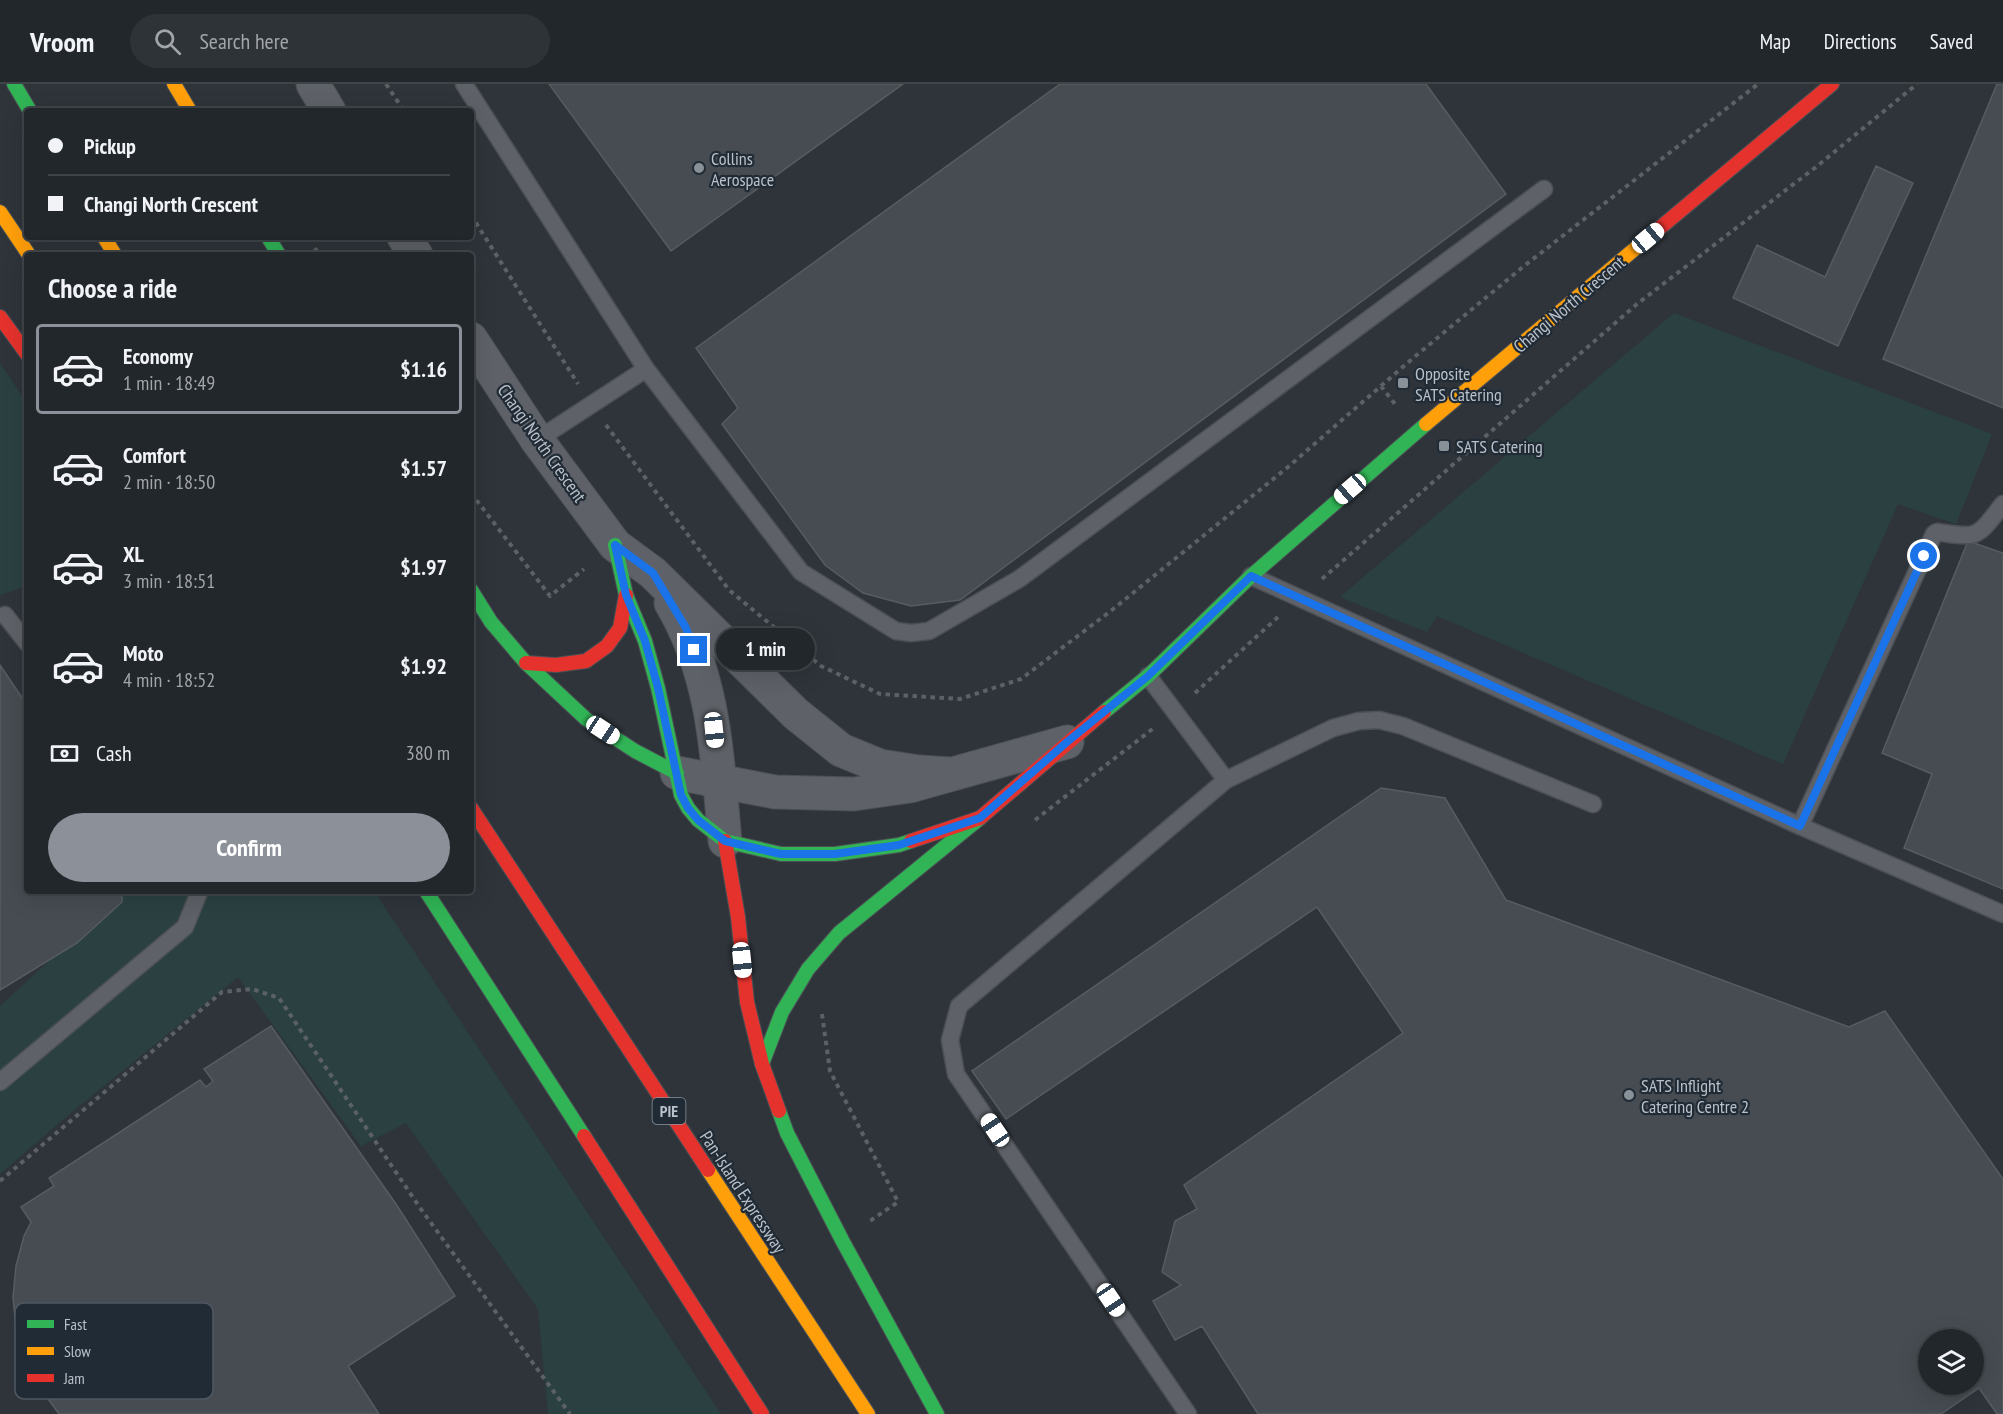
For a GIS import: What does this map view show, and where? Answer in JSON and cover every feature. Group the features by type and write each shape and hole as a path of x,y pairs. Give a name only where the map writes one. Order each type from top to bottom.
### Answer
{"main road":[{"path":"14,84 28,108"},
{"path":"174,84 188,108"},
{"name":"Changi North Crescent","path":"615,545 626,595 645,641 658,688 681,795 698,820 725,841 781,854 835,854 899,845 980,818 1067,742 1148,676 1251,576 1417,431 1832,84"},
{"path":"0,212 27,252"},
{"path":"0,316 24,350"},
{"path":"474,595 491,622 526,663 586,719 635,751 677,773"},
{"path":"526,663 556,665 586,661 607,646 620,628 626,595"},
{"name":"Pan-Island Expressway","path":"474,813 868,1414"},
{"path":"762,1064 782,1012 808,969 840,933 980,818"},
{"path":"725,841 738,917 747,1002 762,1064 788,1132 843,1240 937,1414"},
{"path":"428,894 762,1414"}],"street":[{"path":"314,84 327,108"},
{"name":"Changi North Crescent","path":"474,344 537,440 615,545 653,573 796,714 841,750 880,766 950,774"},
{"name":"Changi North Crescent","path":"653,573 686,628 702,672 714,730 725,841"},
{"name":"Changi North Crescent","path":"677,773 776,792 854,794 910,786 1067,742"}],"lane":[{"path":"464,84 646,369 801,572 896,631 911,633 929,631 1019,579 1544,189"},
{"path":"537,440 646,369"},
{"path":"1800,826 1934,534 1937,532 1975,535 1981,532 2003,504"},
{"path":"1251,576 1800,826 2003,914"},
{"path":"5,615 24,639"},
{"path":"1148,676 1226,780"},
{"path":"1188,1414 956,1074 950,1040 959,1006 1226,780 1333,728 1359,721 1379,720 1403,726 1593,804"},
{"path":"0,1082 185,927 198,894"}],"path":[{"path":"386,84 402,108"},
{"path":"474,220 592,405 729,590 821,666 880,694 960,699 1022,679 1112,610 1288,467 1412,359 1524,266 1758,84"},
{"path":"1029,825 1175,711 1299,598 1637,304 1816,167 1917,84"},
{"path":"474,497 550,596 615,545"},
{"path":"0,1181 222,992 252,989 279,998 418,1205 570,1414"},
{"path":"822,1008 830,1071 898,1202 843,1240"}],"green space":[{"path":"1674,313 1992,434 1956,524 1898,504 1783,764 1437,616 1427,632 1340,597"},
{"path":"0,363 24,399 24,587 0,595"},
{"path":"123,894 376,894 721,1414 548,1414 538,1309 406,1123 361,1146 238,977 73,1111 0,1174 0,1006"}],"building":[{"name":"Collins Aerospace","path":"549,84 903,84 671,251"},
{"path":"1060,84 1426,84 1506,194 960,600 911,606 863,593 825,565 722,424 738,408 696,348"},
{"path":"1997,84 2003,84 2003,408 1883,359"},
{"path":"1876,166 1913,183 1838,346 1733,298 1757,245 1825,277"},
{"path":"1968,541 2003,553 2003,889 1904,848 1932,774 1882,753"},
{"path":"0,665 24,701 24,894 122,894 122,902 77,943 0,990"},
{"name":"SATS Inflight Catering Centre 2","path":"1381,788 1445,798 1506,900 1849,1027 1885,1011 2003,1179 2003,1414 1997,1414 1984,1395 1984,1329 1918,1329 1918,1395 1969,1395 1941,1414 1258,1414 1202,1326 1175,1340 1153,1301 1181,1285 1162,1272 1175,1221 1197,1209 1184,1185 1403,1033 1317,907 1006,1119 972,1071"},
{"path":"271,1026 396,1204 455,1296 348,1366 379,1414 59,1414 48,1399 213,1399 213,1303 15,1303 15,1318 13,1297 16,1266 24,1236 31,1222 21,1207 54,1186 49,1178 200,1080 206,1087 213,1081 204,1069"}],"traffic: fast":[{"path":"14,84 28,108"},
{"path":"270,240 277,252"},
{"path":"1104,712 1148,676 1251,576 1426,424"},
{"path":"615,545 626,595 645,641 658,688 681,795 698,820 725,841 781,854 835,854 899,845 911,841"},
{"path":"474,595 491,622 526,663 586,719 635,751 677,773"},
{"path":"762,1064 782,1012 808,969 839,933 980,818"},
{"path":"428,894 584,1136"},
{"path":"779,1111 787,1133 842,1240 937,1414"}],"traffic: slow":[{"path":"174,84 188,108"},
{"path":"0,212 27,252"},
{"path":"1426,424 1649,237"},
{"path":"106,240 113,252"},
{"path":"708,1170 868,1414"}],"traffic: jam":[{"path":"1649,237 1832,84"},
{"path":"0,317 24,350"},
{"path":"526,663 556,665 586,661 607,646 620,628 626,595"},
{"path":"911,841 980,818 1104,712"},
{"path":"474,813 708,1170"},
{"path":"725,841 738,917 747,1002 762,1064 779,1111"},
{"path":"584,1136 762,1414"}],"place":[{"name":"Collins Aerospace","path":"699,168"},
{"name":"Opposite SATS Catering","path":"1403,383"},
{"name":"SATS Catering","path":"1444,446"},
{"name":"SATS Inflight Catering Centre 2","path":"1629,1095"}],"route":[{"path":"694,650 686,628 653,573 615,545 626,595 645,641 658,688 681,795 698,820 725,841 781,854 835,854 899,845 980,818 1067,742 1148,676 1251,576 1800,826 1924,556"}]}
